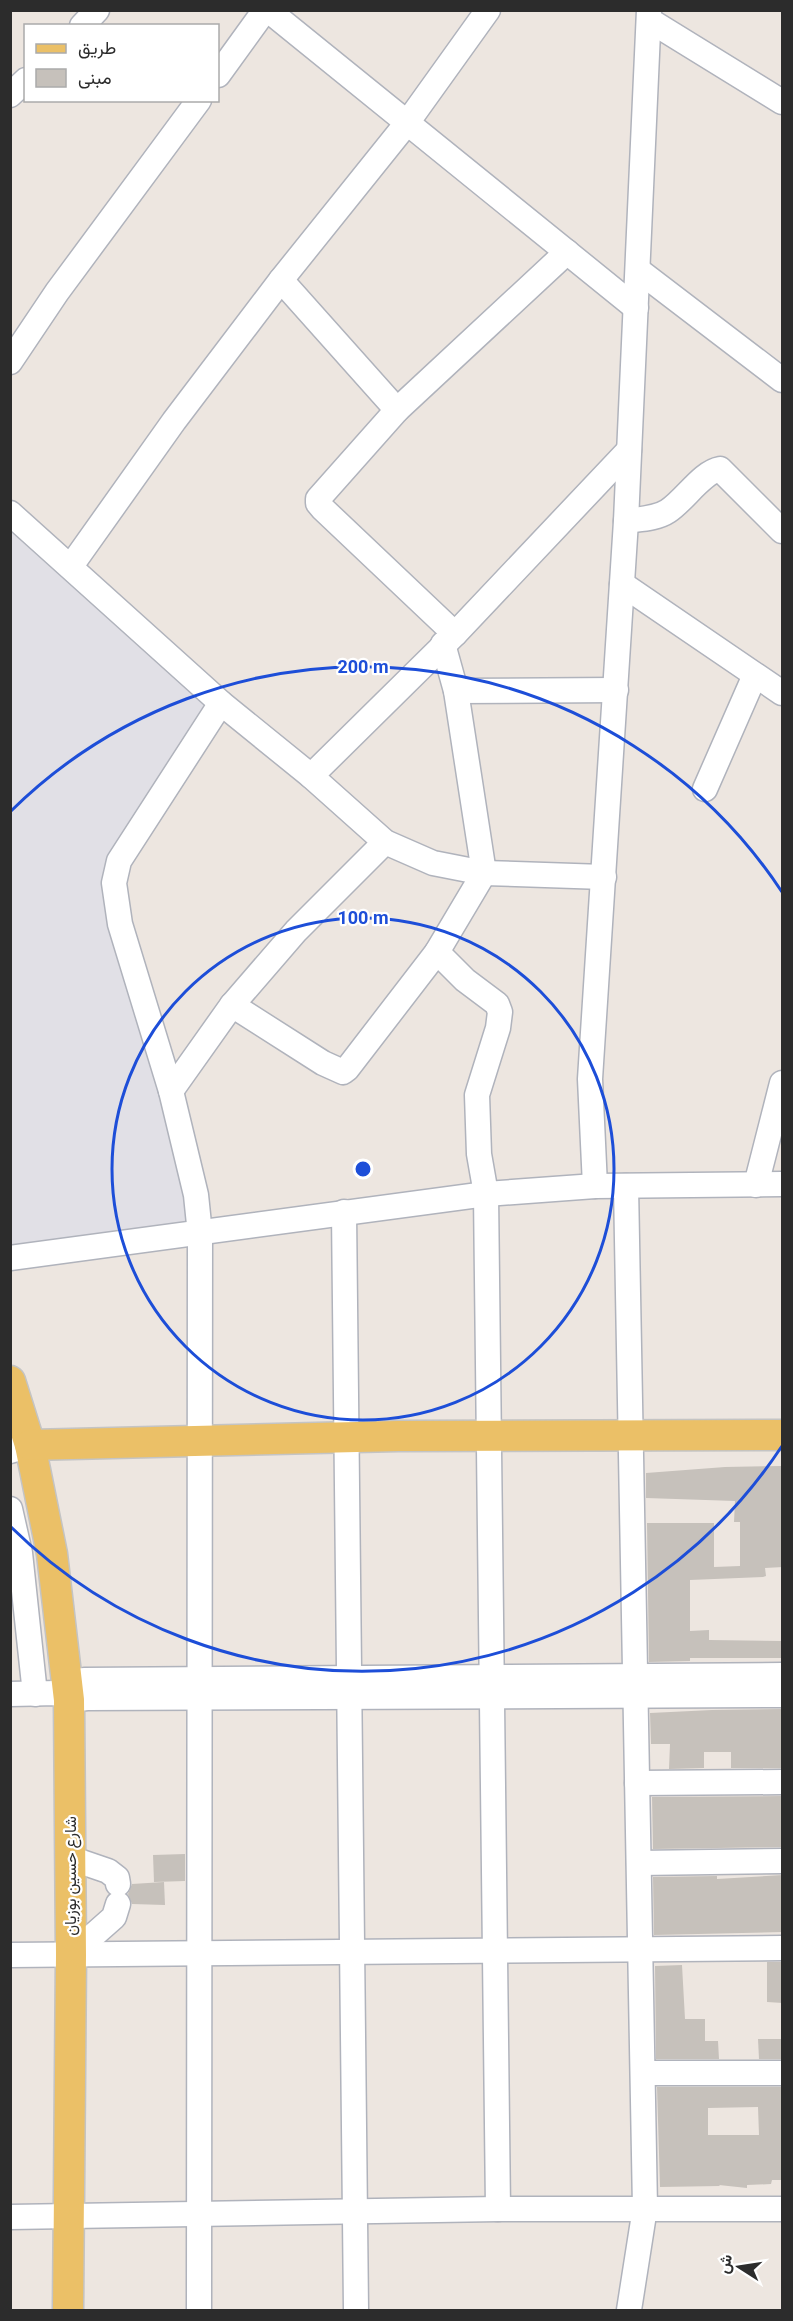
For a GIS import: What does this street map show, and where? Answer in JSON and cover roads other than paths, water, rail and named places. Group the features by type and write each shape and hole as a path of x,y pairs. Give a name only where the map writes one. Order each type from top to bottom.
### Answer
{"main road":[{"name":"شارع حسين بوزيان","path":"10,1381 20,1448 52,1554 58,1693 70,1858 68,2310"},
{"path":"20,1448 200,1439 783,1435"}],"street":[{"path":"219,74 267,10 636,308"},
{"path":"71,567 174,421 281,280 407,123 488,10"},
{"path":"649,15 783,102"},
{"path":"595,1186 590,1079 626,521 649,15"},
{"path":"10,95 24,82"},
{"path":"10,362 57,292 198,102"},
{"path":"232,1005 323,1063 343,1072 351,1065 437,952 484,873 449,639 318,503 325,489 397,410 567,252"},
{"path":"638,270 783,381"},
{"path":"281,280 397,410"},
{"path":"311,776 449,639 629,450"},
{"path":"626,521 653,517 666,512 686,497 711,471 720,469 783,531"},
{"path":"10,513 221,703 311,776 385,842 433,863 484,873 604,877"},
{"path":"622,584 783,693"},
{"path":"705,789 755,675"},
{"path":"456,691 616,690"},
{"path":"199,2310 200,1234 196,1195 171,1091 120,924 114,883 119,861 221,703"},
{"path":"171,1091 232,1005 296,931 385,842"},
{"path":"437,952 465,980 497,1004 500,1012 498,1028 477,1095 479,1154 486,1194 498,2209"},
{"path":"756,1185 783,1083"},
{"path":"10,1258 486,1194 595,1186 783,1184"},
{"path":"626,1186 645,2208 629,2310"},
{"path":"344,1212 356,2310"},
{"path":"10,1509 58,1693"},
{"path":"635,1686 783,1675"},
{"path":"10,1694 58,1693 84,1680 200,1687 635,1686 783,1695"},
{"path":"637,1783 783,1782"},
{"path":"70,1858 108,1871 117,1878 118,1894 114,1917 71,1955"},
{"path":"639,1863 783,1861"},
{"path":"10,1955 783,1947"},
{"path":"642,2073 783,2073"},
{"path":"10,2217 498,2209 783,2209"}]}
